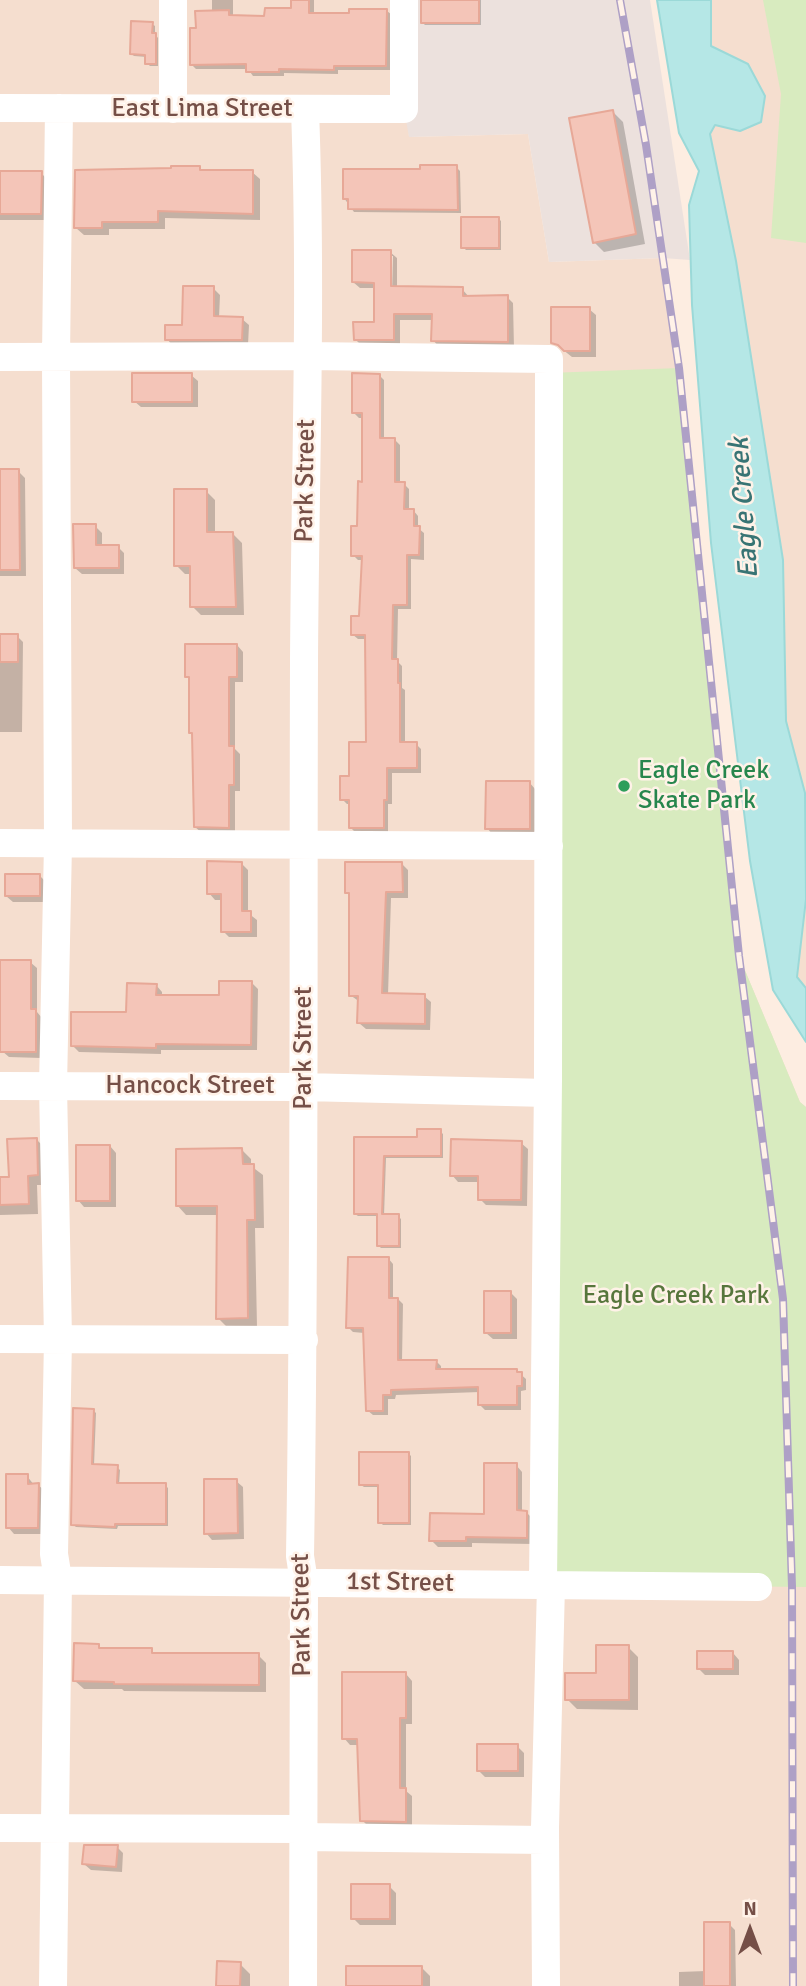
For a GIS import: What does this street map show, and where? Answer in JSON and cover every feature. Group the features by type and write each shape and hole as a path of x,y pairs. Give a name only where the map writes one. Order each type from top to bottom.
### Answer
{"street":[{"path":"173,0 173,110"},
{"name":"East Lima Street","path":"0,108 404,110 404,0"},
{"path":"53,1986 58,1579 54,1554 58,1339 53,1086 58,844 56,357 59,108"},
{"name":"Park Street","path":"303,1986 304,1582 300,1556 304,1340 307,356 305,110"},
{"path":"0,357 307,356 549,359 546,1986"},
{"path":"0,843 549,846"},
{"name":"Hancock Street","path":"0,1086 304,1087 547,1093"},
{"path":"0,1339 304,1340"},
{"name":"1st Street","path":"0,1580 758,1587"},
{"path":"0,1828 545,1840"}],"shaded area":[{"path":"0,0 404,0 409,137 528,134 549,262 663,258 679,368 739,956 800,1102 806,1107 806,1986 0,1986"},
{"path":"404,0 650,0 690,260 663,258 549,262 528,134 409,137 404,109"},
{"path":"690,0 806,0 806,1013 791,990"}],"green space":[{"path":"763,0 806,0 806,243 771,238 781,94"},
{"name":"Eagle Creek Park","path":"679,368 739,956 800,1102 806,1107 806,1587 543,1584 549,373"}],"water":[{"name":"Eagle Creek","path":"657,0 711,0 711,46 748,64 765,96 761,122 740,131 715,125 710,134 736,261 783,560 786,721 805,793 806,899 797,977 806,988 806,1042 773,990 750,861 711,543 692,305 689,205 699,171 679,133"}],"building":[{"path":"291,0 309,0 309,13 387,9 386,66 334,66 334,70 279,69 279,72 246,72 246,64 190,65 190,28 196,28 195,11 229,10 229,15 264,16 265,8 291,8"},
{"path":"421,0 479,0 479,23 421,23"},
{"path":"131,21 153,22 152,33 156,33 156,64 145,64 145,55 130,54"},
{"path":"613,110 636,234 593,243 569,118"},
{"path":"420,165 457,165 458,210 348,209 348,199 343,199 343,169 420,169"},
{"path":"200,166 200,170 253,170 253,214 158,211 158,222 102,222 102,228 74,228 75,170"},
{"path":"0,171 42,171 41,214 0,214"},
{"path":"461,217 499,217 499,248 461,248"},
{"path":"352,250 391,250 391,286 463,287 463,296 508,295 508,342 431,341 432,314 394,314 394,340 354,340 353,322 374,322 374,283 352,282"},
{"path":"183,286 214,286 214,316 243,317 242,340 165,340 165,325 182,325"},
{"path":"551,307 590,307 590,351 564,351 551,343"},
{"path":"132,373 192,373 192,402 132,402"},
{"path":"352,373 380,374 380,438 395,438 395,482 405,482 404,509 414,509 414,526 420,526 419,555 407,555 407,605 393,605 392,659 398,659 400,742 417,742 417,768 387,768 384,828 349,828 349,800 340,800 340,776 349,776 349,742 366,742 365,635 351,635 351,616 359,616 362,556 351,556 351,526 357,526 358,481 362,482 362,413 352,413"},
{"path":"0,469 19,469 20,570 0,570"},
{"path":"174,489 207,489 207,532 233,532 236,607 190,607 190,566 174,566"},
{"path":"73,524 96,524 96,545 119,545 119,568 74,568"},
{"path":"0,634 18,634 18,662 0,662"},
{"path":"185,644 237,644 237,677 229,677 229,746 234,746 234,785 229,785 229,828 194,827 192,733 189,733 189,677 185,677"},
{"path":"486,781 530,781 530,829 485,829"},
{"path":"207,861 242,862 242,911 251,911 251,932 221,932 221,894 207,894"},
{"path":"345,862 402,862 403,892 386,892 382,993 425,994 425,1024 357,1023 358,996 349,996 349,893 345,893"},
{"path":"5,874 40,874 40,896 5,896"},
{"path":"0,960 31,960 31,1009 36,1009 36,1052 0,1052"},
{"path":"219,981 252,981 251,1045 156,1044 156,1048 71,1046 71,1012 126,1012 127,983 157,984 156,995 219,995"},
{"path":"417,1129 441,1129 441,1156 384,1156 382,1214 399,1214 399,1246 377,1246 377,1214 354,1214 354,1137 417,1137"},
{"path":"37,1138 38,1175 28,1176 29,1204 0,1205 0,1177 9,1177 7,1139"},
{"path":"451,1139 522,1141 521,1200 478,1200 478,1176 450,1176"},
{"path":"76,1145 110,1145 110,1201 76,1201"},
{"path":"242,1148 243,1164 254,1164 255,1220 247,1220 248,1318 216,1319 217,1206 176,1206 176,1149"},
{"path":"348,1257 389,1257 389,1298 398,1298 398,1360 437,1360 436,1369 517,1369 517,1372 522,1372 522,1386 517,1386 517,1405 478,1405 478,1387 391,1390 391,1395 383,1395 383,1411 366,1411 363,1328 346,1328"},
{"path":"484,1291 511,1291 511,1333 484,1333"},
{"path":"73,1408 94,1409 92,1464 118,1465 117,1483 166,1483 166,1524 115,1524 115,1527 71,1525"},
{"path":"359,1452 409,1452 409,1523 378,1523 378,1485 359,1485"},
{"path":"484,1463 517,1463 517,1510 527,1511 527,1538 466,1537 466,1541 429,1541 430,1513 484,1514"},
{"path":"6,1474 28,1474 28,1484 39,1483 38,1528 6,1528"},
{"path":"204,1479 237,1479 238,1533 204,1534"},
{"path":"74,1643 99,1644 99,1648 152,1648 152,1653 259,1653 259,1685 114,1684 73,1681"},
{"path":"596,1645 629,1645 629,1700 565,1700 565,1673 596,1673"},
{"path":"697,1651 733,1651 733,1669 697,1669"},
{"path":"342,1672 406,1672 406,1718 400,1718 400,1788 406,1788 406,1822 360,1821 357,1739 342,1739"},
{"path":"477,1744 518,1744 518,1771 477,1771"},
{"path":"84,1845 118,1845 116,1867 82,1864"},
{"path":"351,1884 390,1884 390,1919 351,1919"},
{"path":"704,1922 730,1922 730,1986 704,1986"},
{"path":"217,1961 241,1962 240,1986 216,1986"},
{"path":"346,1966 422,1966 422,1986 346,1986"}],"railway":[{"path":"620,0 646,145 679,368 739,956 783,1299 792,1587 793,1986"}],"place":[{"name":"Eagle Creek Skate Park","path":"624,786"}]}
